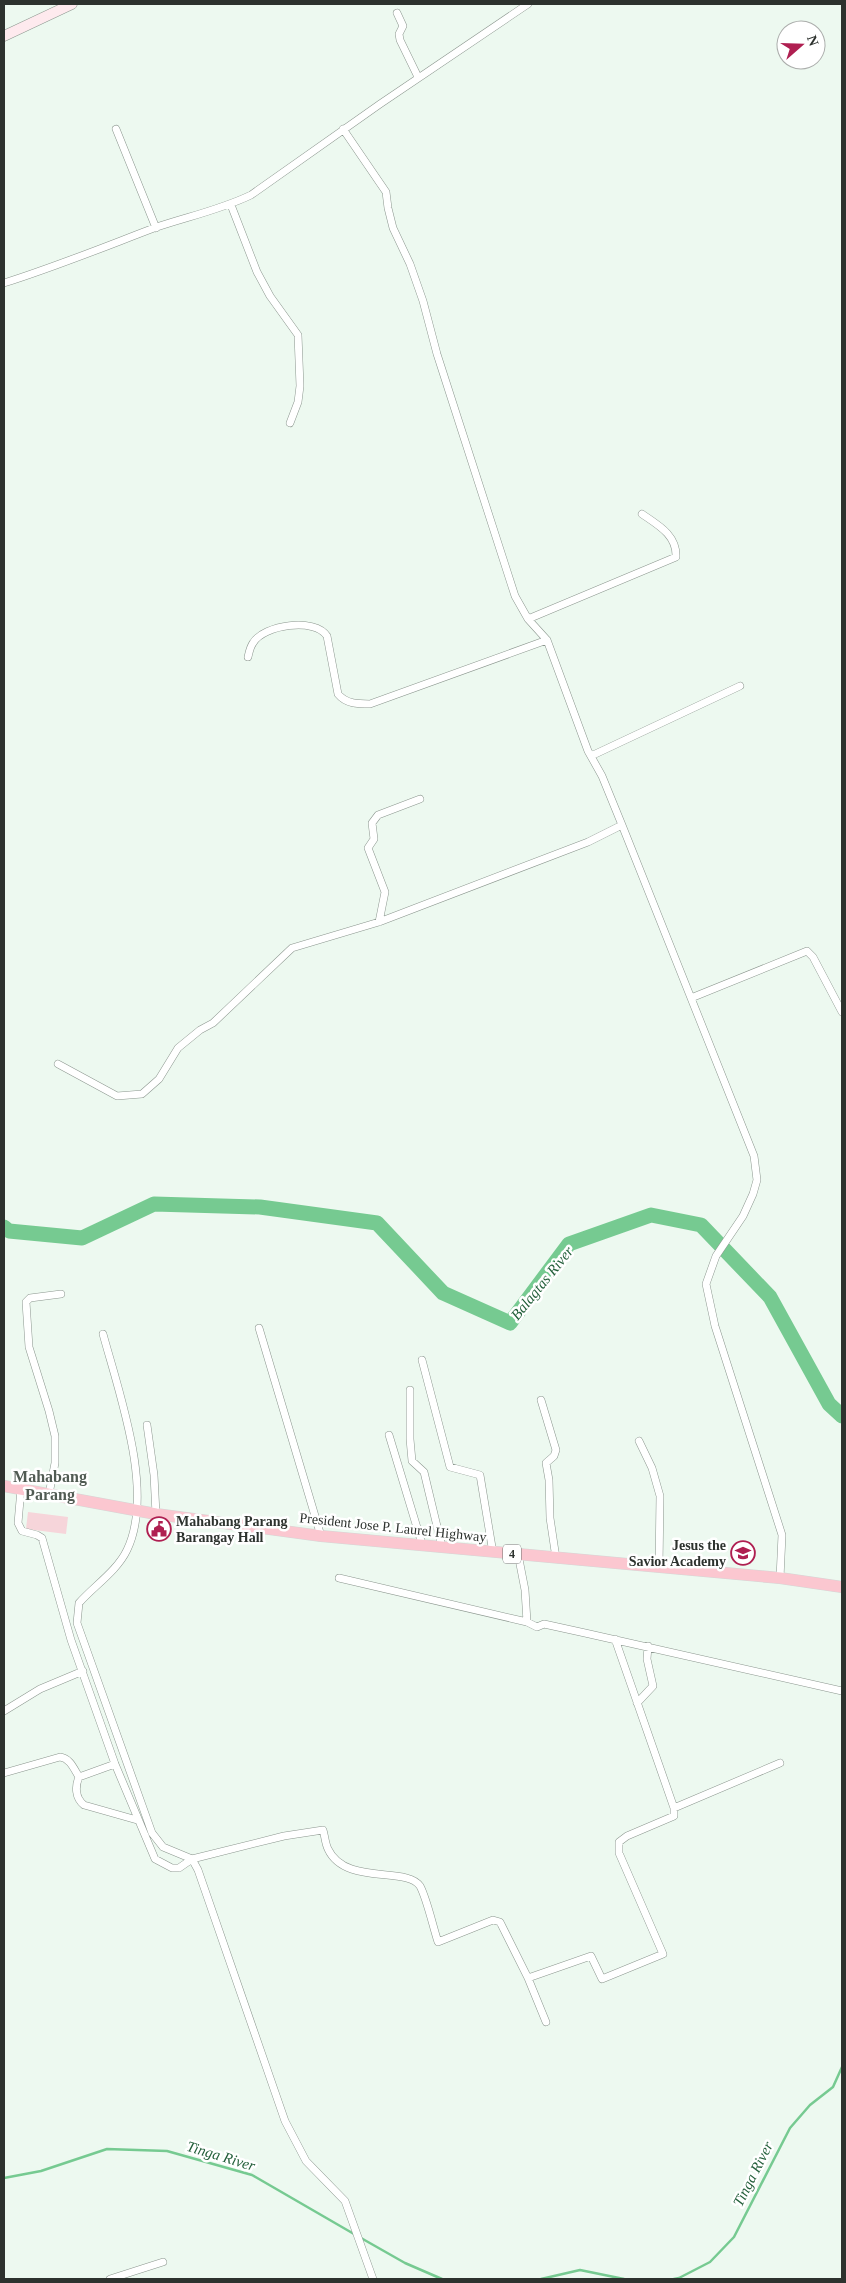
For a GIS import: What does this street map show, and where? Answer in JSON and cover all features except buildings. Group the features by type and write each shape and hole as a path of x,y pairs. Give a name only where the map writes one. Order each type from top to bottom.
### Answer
{"highway":[{"name":"President Jose P. Laurel Highway","path":"4,1486 156,1514 321,1536 780,1578 842,1587"}],"main road":[{"path":"4,36 72,4"}],"street":[{"path":"4,283 48,269 156,228 231,205 251,195 418,77 528,4"},
{"path":"397,13 403,26 399,34 400,40 418,77"},
{"path":"116,129 156,228"},
{"path":"343,129 386,192 393,228 410,264 515,596 528,619 547,640 591,756 602,776 622,825 754,1156 757,1180 754,1194 743,1216 716,1256 706,1284 707,1296 782,1535 780,1578"},
{"path":"231,205 257,272 270,296 298,336 300,386 298,402 290,423"},
{"path":"528,619 676,557 673,542 666,530 642,514"},
{"path":"248,658 253,642 258,637 291,625 310,625 324,631 327,636 338,694 342,699 352,703 370,704 547,640"},
{"path":"591,756 740,686"},
{"path":"379,922 386,892 368,848 374,839 372,823 378,815 420,799"},
{"path":"58,1064 117,1096 142,1094 159,1079 178,1048 200,1030 213,1024 292,948 379,922 588,842 622,825"},
{"path":"691,998 808,951 814,957 842,1012"},
{"path":"49,1494 55,1463 55,1436 29,1346 26,1302 30,1298 61,1294"},
{"path":"259,1328 321,1536"},
{"path":"103,1334 130,1437 138,1489 134,1525 127,1549 119,1563 78,1603 77,1623 152,1833 163,1847 192,1859 198,1870 285,2121 300,2152 315,2171 339,2192 349,2210 373,2279"},
{"path":"422,1360 450,1466 480,1476 493,1553"},
{"path":"410,1390 412,1461 424,1472 442,1547"},
{"path":"541,1400 556,1450 554,1456 546,1463 549,1480 550,1518 556,1558"},
{"path":"147,1425 154,1474 156,1514"},
{"path":"388,1435 422,1544"},
{"path":"639,1442 652,1468 660,1496 659,1568"},
{"path":"21,1489 18,1523 22,1531 38,1535 42,1538 71,1640 114,1764 155,1859 172,1868 184,1866 192,1859 284,1836 323,1830 328,1849 339,1863 362,1872 391,1877 405,1876 419,1885 438,1942 494,1920 500,1922 528,1978 546,2022"},
{"path":"518,1554 525,1590 527,1622"},
{"path":"339,1578 527,1622 537,1627 544,1624 648,1646 842,1692"},
{"path":"528,1978 591,1956 602,1979 662,1954 619,1853 619,1842 626,1836 674,1816 674,1808 615,1639"},
{"path":"637,1703 653,1686 647,1660 648,1646"},
{"path":"4,1711 40,1688 83,1671"},
{"path":"4,1773 60,1757 69,1761 79,1777"},
{"path":"674,1808 780,1763"},
{"path":"114,1764 79,1777 76,1784 80,1802 84,1805 138,1820"},
{"path":"110,2279 163,2262"}],"shaded area":[{"path":"28,1512 68,1517 66,1534 26,1529"}],"waterway":[{"name":"Balagtas River","path":"4,1227 9,1231 82,1238 154,1204 260,1207 377,1223 443,1293 510,1323 569,1244 651,1215 701,1225 770,1297 829,1404 842,1416"},
{"name":"Tinga River","path":"674,2279 710,2262 734,2237 790,2128 810,2105 833,2087 842,2067"},
{"name":"Tinga River","path":"4,2178 41,2171 107,2149 167,2151 252,2175 354,2234"},
{"name":"Tinga River","path":"361,2238 405,2263 442,2279"},
{"name":"Tinga River","path":"541,2279 580,2270 624,2279"}],"place":[{"name":"Mahabang Parang Barangay Hall","path":"159,1529"},
{"name":"Jesus the Savior Academy","path":"743,1553"}],"district":[{"name":"Mahabang Parang","path":"50,1485"}]}
